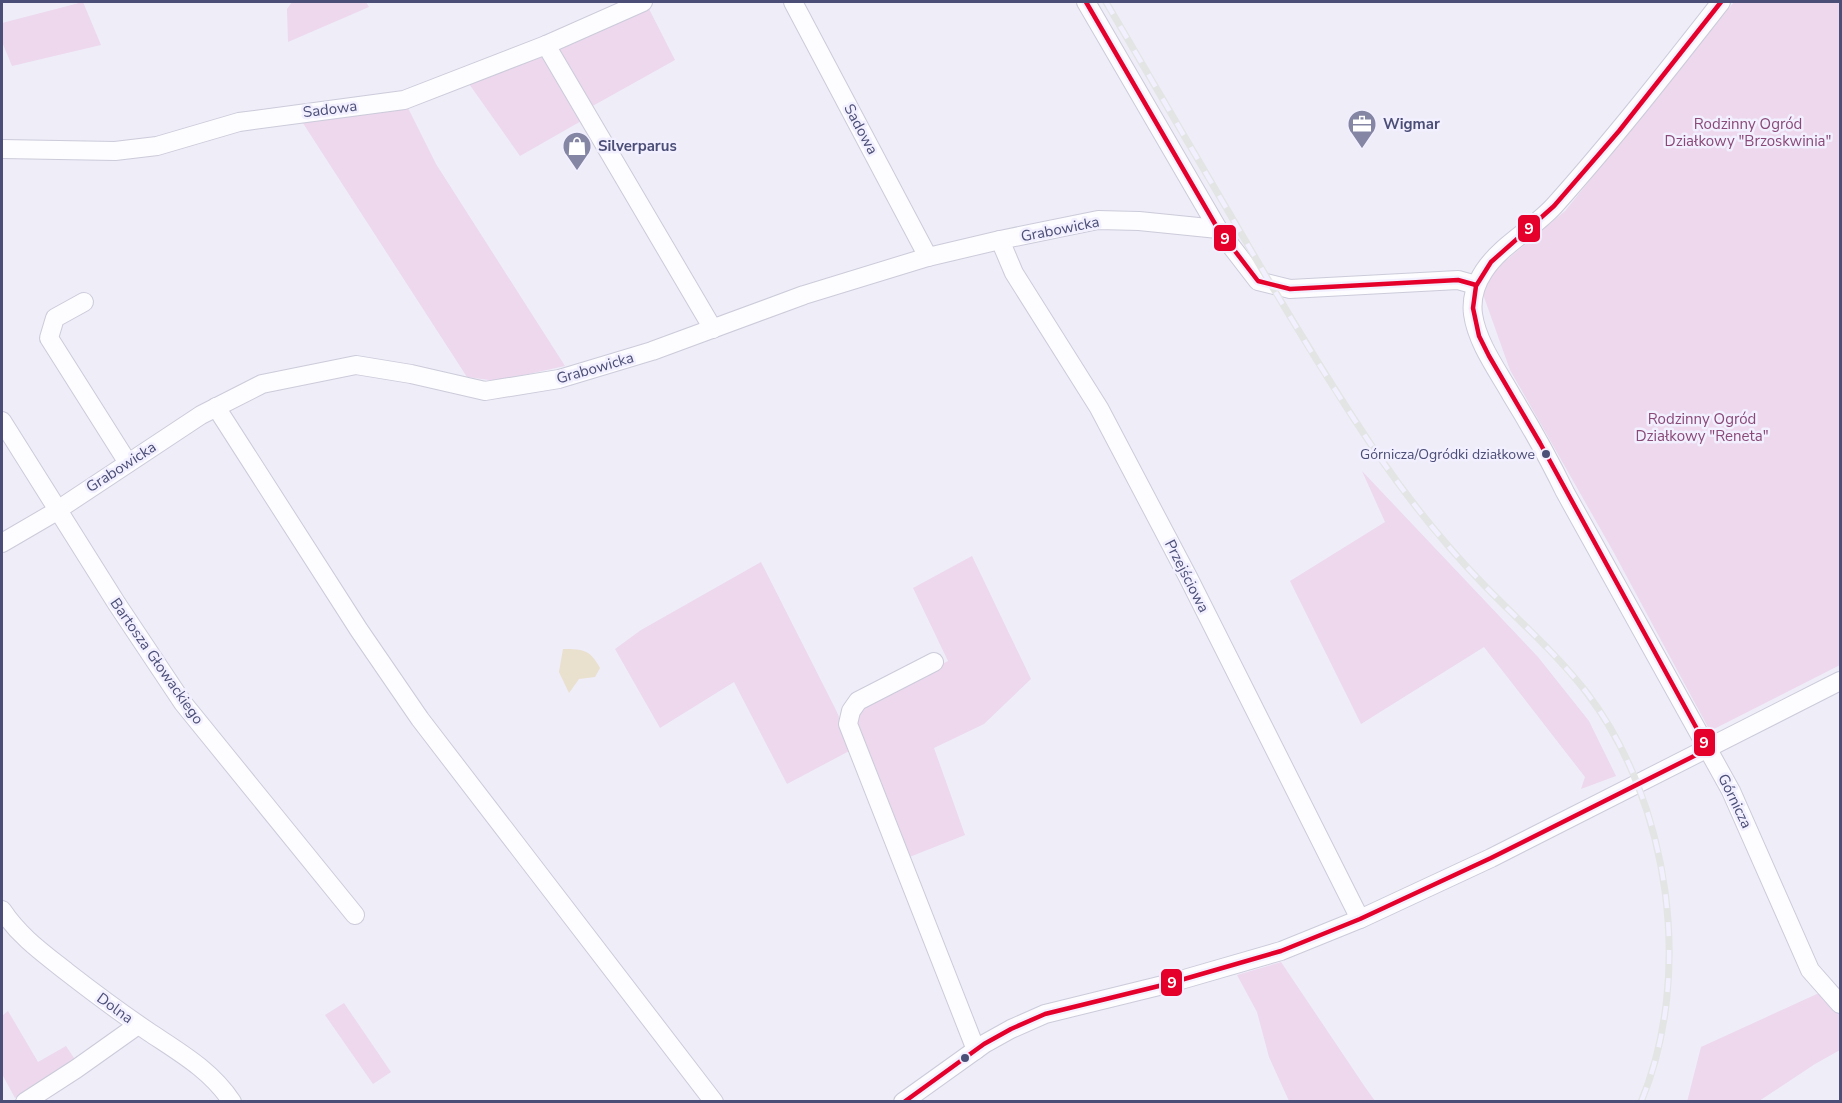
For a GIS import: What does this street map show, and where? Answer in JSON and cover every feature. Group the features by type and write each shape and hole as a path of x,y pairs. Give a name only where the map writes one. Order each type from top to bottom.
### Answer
{"street":[{"name":"Sadowa","path":"2,149 125,150 157,146 239,122 404,100 546,45 643,2"},
{"name":"Sadowa","path":"793,2 928,257"},
{"path":"1086,2 1218,229 1258,281 1290,289 1458,280 1476,285 1493,259 1551,209 1607,146 1721,2"},
{"path":"546,45 713,329"},
{"name":"Grabowicka","path":"2,543 50,515 216,407 262,384 356,365 411,374 485,391 560,379 652,351 804,295 928,257 1000,240 1098,220 1139,221 1218,229"},
{"name":"Przejściowa","path":"1000,240 1014,273 1110,429 1188,577 1360,919"},
{"name":"Górnicza","path":"1476,285 1473,312 1477,330 1499,374 1546,454 1731,791 1810,970 1840,1004"},
{"path":"84,302 55,318 49,338 128,463"},
{"path":"216,407 359,630 420,719 714,1101"},
{"name":"Bartosza Głowackiego","path":"2,421 183,703 355,915"},
{"path":"934,662 858,701 850,711 848,724 976,1050"},
{"path":"903,1101 976,1050 1011,1029 1046,1014 1167,984 1281,951 1360,919 1491,858 1840,681"},
{"name":"Dolna","path":"2,910 11,924 29,942 138,1025 191,1060 210,1076 232,1101"},
{"path":"25,1101 76,1069 138,1025"}],"green space":[{"path":"83,2 101,45 12,66 2,42 2,23"},
{"path":"292,2 366,2 369,7 288,42 287,9"},
{"name":"Rodzinny Ogród Działkowy \"Reneta\"","path":"1734,2 1840,2 1840,665 1710,731 1613,551 1510,370 1479,283 1565,211"},
{"path":"647,5 675,60 589,108 556,51 560,45"},
{"path":"535,54 545,56 583,120 520,156 467,81"},
{"path":"406,104 436,164 565,366 497,381 467,377 299,117"},
{"path":"1362,471 1538,657 1589,721 1616,776 1581,789 1585,777 1484,647 1361,724 1290,581 1385,522"},
{"path":"972,556 1031,679 984,724 934,748 965,835 907,858 856,724 856,715 864,703 948,661 913,588"},
{"path":"761,562 836,710 853,749 787,784 734,682 660,728 615,649 641,630"},
{"path":"1281,962 1375,1101 1289,1101 1269,1057 1257,1012 1237,975"},
{"path":"1830,988 1840,997 1840,1050 1759,1101 1687,1102 1701,1047"},
{"path":"344,1003 391,1072 373,1084 325,1015"},
{"path":"8,1011 38,1062 66,1046 76,1061 15,1098 2,1074 2,1016"}],"shaded area":[{"path":"563,649 586,652 593,657 600,668 595,677 579,679 569,693 559,672"}],"railway":[{"path":"1106,2 1288,313 1376,452 1414,505 1456,555 1551,651 1587,693 1615,737 1638,785 1655,837 1665,891 1669,946 1667,1000 1657,1052 1641,1102"}],"transit line":[{"name":"9","path":"1086,2 1218,229 1258,281 1290,289 1458,280 1476,285"},
{"name":"9","path":"904,1102 984,1044 1045,1014 1167,984 1281,951 1360,919 1491,858 1708,749 1540,443 1489,356 1479,336 1473,308 1476,286 1491,262 1554,206 1619,131 1721,2"}],"place":[{"name":"Wigmar","path":"1362,150"},
{"name":"Silverparus","path":"577,172"},
{"name":"Górnicza/Ogródki działkowe","path":"1546,454"}],"park label":[{"name":"Rodzinny Ogród Działkowy \"Brzoskwinia\"","path":"1748,132"}]}
